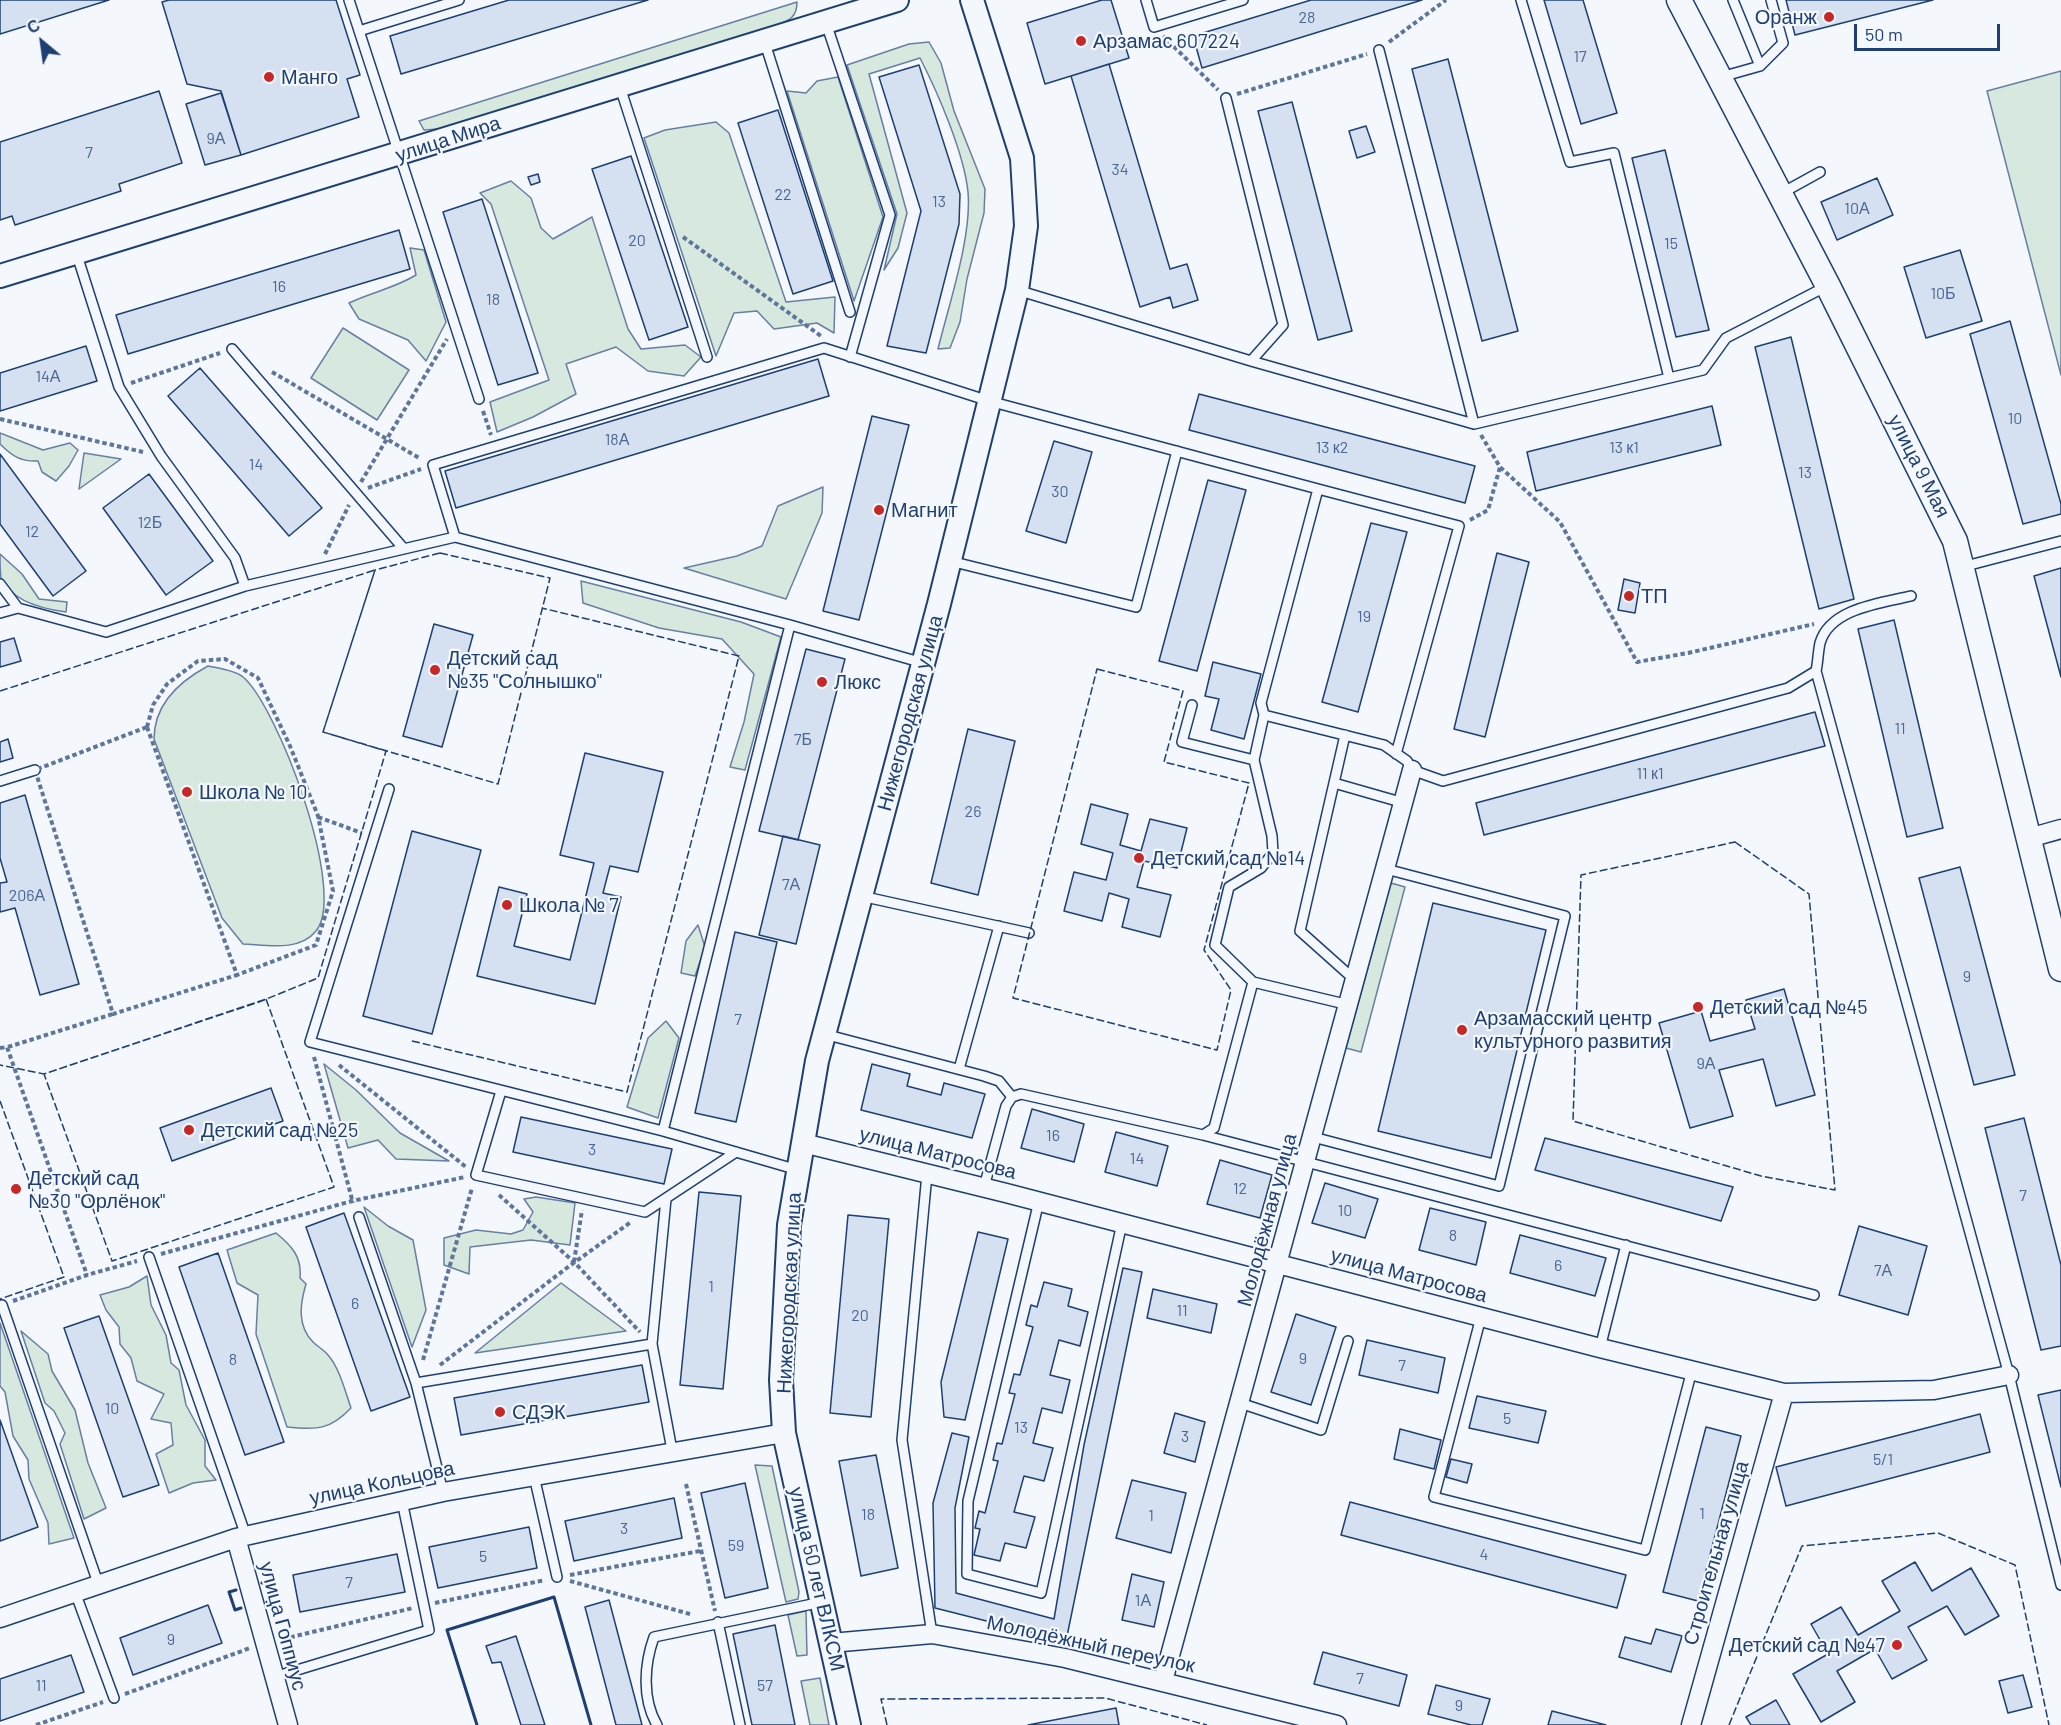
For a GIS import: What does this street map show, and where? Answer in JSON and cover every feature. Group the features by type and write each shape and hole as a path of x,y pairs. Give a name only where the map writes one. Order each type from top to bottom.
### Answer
{"main road":[{"name":"улица 9 Мая","path":"1679,0 1945,517 1962,567 2061,969"}],"street":[{"name":"улица Мира","path":"0,276 897,0"},
{"name":"Нижегородская улица","path":"784,1433 781,1380 789,1225 824,1034 950,561 1017,290 1026,226 1022,158 972,0"},
{"name":"Молодёжная улица","path":"1163,1681 1412,770"},
{"path":"2028,838 2061,830"},
{"name":"улица Матросова","path":"803,1143 1039,1201 1600,1348 1784,1393 1934,1390 2009,1375"},
{"name":"Строительная улица","path":"1691,1725 1784,1393"},
{"name":"улица Кольцова","path":"0,1618 98,1583 241,1537 443,1492 672,1450 784,1433"},
{"name":"улица 50 лет ВЛКСМ","path":"784,1433 849,1725"},
{"name":"улица Гоппиус","path":"241,1537 264,1643 288,1725"},
{"name":"Молодёжный переулок","path":"831,1643 932,1634 1065,1658 1337,1725"}],"lane":[{"path":"349,0 479,399"},
{"path":"359,31 459,0"},
{"path":"1146,0 1154,27 1243,0"},
{"path":"1521,0 1570,162 1614,153 1669,378"},
{"path":"1732,0 1760,66"},
{"path":"1719,78 1760,66 1783,43 1772,0"},
{"path":"825,21 890,215 850,357"},
{"path":"764,40 850,312"},
{"path":"1378,50 1474,424"},
{"path":"620,85 707,357"},
{"path":"1226,98 1283,325 1251,361"},
{"path":"1780,195 1820,172"},
{"path":"76,252 118,387 161,456 235,558 245,585"},
{"path":"1017,290 1251,361 1474,424 1703,370 1726,338 1828,286"},
{"path":"455,537 433,465 824,348 989,401 1459,525 1396,754"},
{"path":"231,349 404,549"},
{"path":"950,561 1136,607 1177,451"},
{"path":"1318,489 1261,703 1264,715 1254,760 1272,836 1273,853 1261,868 1229,887 1215,945 1253,982 1349,1005"},
{"path":"0,613 18,608 106,632 245,585 455,537 790,625 923,663"},
{"path":"1962,567 2061,541"},
{"path":"0,584 18,608"},
{"path":"1911,596 1868,607 1838,618 1821,640 1816,670 2009,1375 2061,1585"},
{"path":"663,1131 790,625"},
{"path":"1264,715 1384,745 1407,761 1412,770 1443,781 1788,688 1816,670"},
{"path":"1192,705 1182,742 1254,760"},
{"path":"1345,735 1300,931 1356,981"},
{"path":"0,782 35,770"},
{"path":"1334,783 1404,803"},
{"path":"389,789 310,1042 663,1131 798,1170"},
{"path":"1313,1137 1498,1186 1564,916 1386,869"},
{"path":"861,896 1029,933"},
{"path":"958,1069 999,926"},
{"path":"1203,1135 1214,1128 1253,982"},
{"path":"824,1034 999,1081 1012,1097"},
{"path":"501,1091 476,1175 645,1212 736,1152"},
{"path":"984,1187 1006,1106 1012,1097 1021,1094 1306,1161 1814,1295"},
{"path":"927,1174 902,1440 932,1634"},
{"path":"666,1199 652,1344 672,1450"},
{"path":"1039,1201 968,1501 967,1574 1041,1593 1122,1223"},
{"path":"358,1217 416,1383 443,1492"},
{"path":"1600,1348 1626,1245"},
{"path":"149,1257 241,1537"},
{"path":"2,1305 98,1583"},
{"path":"1481,1317 1434,1497 1445,1500 1645,1550 1692,1370"},
{"path":"1240,1403 1321,1430 1348,1341"},
{"path":"416,1383 652,1344"},
{"path":"534,1476 557,1577"},
{"path":"274,1677 429,1630 402,1501"},
{"path":"75,1592 114,1698"},
{"path":"657,1725 646,1677 647,1657 654,1637 822,1602"},
{"path":"718,1622 740,1725"}],"path":[{"path":"1154,27 1226,98 1378,50 1446,0"},
{"path":"663,223 822,337"},
{"path":"318,569 355,492 455,326"},
{"path":"479,399 494,447"},
{"path":"0,419 161,456"},
{"path":"1474,424 1500,467 1560,522 1637,662 1688,653 1838,618"},
{"path":"355,492 433,465"},
{"path":"1459,525 1488,510 1500,467"},
{"path":"0,1048 237,975 316,945 333,891 318,816 290,746 258,678 225,659 198,661 168,684 153,705 147,727 237,975"},
{"path":"113,1014 35,770 147,727"},
{"path":"318,816 374,835"},
{"path":"310,1042 352,1202 358,1217"},
{"path":"7,1047 87,1275"},
{"path":"2,1305 87,1275 149,1257 352,1202 476,1175 416,1383"},
{"path":"574,1262 583,1199"},
{"path":"416,1383 574,1262 645,1212"},
{"path":"557,1577 718,1622 686,1484"},
{"path":"36,1725 264,1643 557,1577 700,1551"}],"shaded area":[{"path":"797,2 796,11 792,17 777,25 452,128 424,130 419,121"},
{"path":"929,42 941,63 954,111 985,189 984,213 967,279 960,322 950,348 938,349 959,270 967,229 966,176 956,142 935,88 920,58 869,74 907,213 898,248 884,270 897,214 847,65 909,44"},
{"path":"2061,71 2061,375 1987,91"},
{"path":"838,77 883,217 854,301 787,91 806,93 817,81"},
{"path":"716,122 729,133 786,302 835,297 834,333 817,323 774,329 757,311 734,313 716,356 644,138 665,130"},
{"path":"511,181 531,198 541,228 553,239 592,217 628,329 641,349 685,345 701,357 684,376 648,371 616,347 566,364 576,394 533,417 497,432 490,402 549,380 491,204 480,193"},
{"path":"410,248 424,250 446,322 426,361 408,340 359,319 349,303 416,275"},
{"path":"343,328 409,370 377,420 311,378"},
{"path":"0,433 43,450 70,443 78,450 69,466 56,481 42,472 38,461 22,459 9,452 0,444"},
{"path":"84,453 121,459 79,489"},
{"path":"823,487 822,513 786,599 684,568 737,556 762,546 778,506"},
{"path":"0,554 22,574 39,599 67,602 66,612 29,603 13,593 1,578"},
{"path":"581,581 741,622 781,637 745,770 730,767 744,722 754,674 722,639 659,628 583,603"},
{"path":"208,666 240,675 257,694 289,759 304,800 316,841 323,879 323,910 316,931 309,938 292,945 243,944 222,918 154,739 158,715 170,695"},
{"path":"1391,883 1405,887 1361,1052 1346,1048"},
{"path":"698,925 705,947 695,976 681,973 686,941"},
{"path":"666,1021 679,1038 658,1118 627,1107 648,1038"},
{"path":"324,1064 356,1090 400,1133 449,1161 396,1159 378,1140 348,1148"},
{"path":"536,1197 575,1203 570,1245 531,1240 470,1247 469,1274 444,1265 444,1238 476,1230 511,1234 523,1230 533,1212 524,1199"},
{"path":"364,1207 388,1226 413,1240 426,1310 412,1347"},
{"path":"276,1233 295,1252 298,1258 300,1278 306,1284 301,1307 304,1329 336,1367 351,1408 336,1421 322,1427 287,1427 256,1334 258,1295 237,1283 227,1250"},
{"path":"147,1276 151,1305 166,1335 171,1363 179,1370 186,1405 205,1440 205,1466 216,1480 193,1483 169,1493 156,1454 173,1445 171,1423 151,1419 164,1394 137,1381 131,1358 120,1344 119,1327 106,1310 100,1295 129,1287"},
{"path":"561,1283 626,1331 475,1353"},
{"path":"0,1323 74,1538 49,1544 48,1523 29,1479 28,1460 13,1436 5,1392 0,1386"},
{"path":"21,1331 48,1354 52,1371 75,1410 88,1463 106,1508 84,1519 60,1444 65,1433 54,1411 45,1403"},
{"path":"755,1465 772,1466 799,1592 798,1599 786,1602"},
{"path":"806,1611 807,1655 797,1656 788,1615"},
{"path":"820,1678 829,1725 810,1725 801,1681"}],"building":[{"path":"0,0 109,0 0,34"},
{"name":"Манго","path":"169,0 336,0 360,75 347,79 359,117 241,155 221,91 187,84 162,2"},
{"path":"509,0 648,0 401,74 390,36"},
{"path":"1102,0 1111,0 1129,58 1045,84 1027,23"},
{"path":"1311,0 1422,0 1202,68 1193,36"},
{"path":"1544,0 1583,0 1617,113 1581,124"},
{"name":"Оранж","path":"1786,0 1933,0 1795,35"},
{"path":"1448,59 1518,331 1482,341 1412,69"},
{"path":"1109,64 1170,269 1187,264 1198,300 1173,308 1170,297 1140,307 1071,76"},
{"path":"919,65 960,194 959,224 926,353 887,346 921,211 879,77"},
{"path":"159,91 182,163 119,184 121,191 15,225 12,216 0,220 0,142"},
{"path":"221,93 241,155 205,165 186,104"},
{"path":"1292,102 1352,331 1318,340 1258,111"},
{"path":"778,110 833,281 793,294 738,123"},
{"path":"1366,126 1375,152 1357,158 1349,131"},
{"path":"1665,150 1709,330 1676,337 1632,158"},
{"path":"631,156 688,327 649,340 592,169"},
{"path":"538,174 540,182 531,185 528,177"},
{"path":"1877,178 1893,215 1837,240 1821,202"},
{"path":"482,199 538,373 498,385 443,212"},
{"path":"399,230 410,269 128,354 116,315"},
{"path":"1960,250 1982,321 1926,338 1904,267"},
{"path":"2010,321 2061,504 2061,514 2023,524 1970,334"},
{"path":"1791,337 1854,599 1819,609 1755,347"},
{"path":"86,346 97,381 0,411 0,373"},
{"path":"818,359 829,396 456,508 445,471"},
{"path":"200,368 322,508 289,536 168,396"},
{"path":"1199,394 1475,466 1465,503 1189,430"},
{"path":"1712,406 1721,445 1536,491 1527,452"},
{"path":"872,416 909,425 859,620 823,611"},
{"path":"1054,441 1092,452 1066,543 1026,531"},
{"path":"0,454 86,571 53,596 0,524"},
{"path":"149,474 213,561 166,595 103,508"},
{"path":"1208,480 1246,490 1197,671 1159,661"},
{"path":"1371,523 1407,532 1358,712 1322,702"},
{"path":"1497,553 1529,562 1485,737 1454,729"},
{"path":"2061,568 2061,677 2034,576"},
{"name":"ТП","path":"1624,579 1640,583 1635,613 1618,610"},
{"path":"1894,620 1943,828 1907,837 1858,629"},
{"path":"434,624 473,635 442,747 403,736"},
{"path":"14,638 21,661 0,667 0,642"},
{"path":"806,649 845,659 798,840 759,831"},
{"path":"1213,662 1261,674 1244,739 1211,730 1219,699 1205,696"},
{"path":"1815,712 1825,746 1484,835 1476,803"},
{"path":"968,729 1015,741 978,895 931,883"},
{"path":"8,739 13,758 0,762 0,742"},
{"path":"585,753 663,772 638,872 610,866 603,893 621,897 595,1004 477,976 499,887 527,894 514,946 570,960 594,863 560,855"},
{"path":"25,795 79,984 40,995 15,908 0,912 0,883 7,882 0,858 0,803"},
{"path":"1091,804 1128,814 1120,845 1141,851 1150,819 1187,828 1177,868 1144,861 1137,887 1171,895 1160,937 1122,927 1129,899 1109,893 1102,921 1064,911 1074,872 1106,880 1113,853 1081,844"},
{"path":"412,831 481,850 432,1034 363,1016"},
{"path":"783,836 820,845 796,944 759,935"},
{"path":"1960,867 2015,1075 1974,1085 1919,878"},
{"name":"Арзамасский центр культурного развития","path":"1433,903 1546,930 1491,1158 1378,1131"},
{"path":"735,932 777,942 736,1122 695,1113"},
{"path":"1784,989 1815,1095 1776,1106 1763,1059 1719,1070 1733,1116 1690,1128 1659,1023 1701,1011 1710,1041 1755,1029 1746,1000"},
{"path":"872,1064 910,1074 907,1086 941,1095 944,1083 985,1094 972,1138 861,1110"},
{"path":"271,1088 283,1121 172,1161 160,1128"},
{"path":"1032,1109 1084,1124 1074,1162 1021,1148"},
{"path":"521,1117 672,1149 664,1184 513,1152"},
{"path":"2024,1118 2061,1265 2061,1346 2041,1350 1985,1128"},
{"path":"1116,1132 1168,1146 1157,1186 1105,1172"},
{"path":"1545,1138 1733,1187 1721,1221 1535,1170"},
{"path":"1220,1160 1272,1175 1260,1218 1207,1204"},
{"path":"1325,1183 1378,1199 1365,1238 1312,1223"},
{"path":"699,1192 741,1196 723,1389 680,1385"},
{"path":"1430,1208 1486,1222 1476,1265 1419,1250"},
{"path":"344,1213 410,1397 371,1411 306,1227"},
{"path":"848,1215 889,1219 871,1417 830,1413"},
{"path":"1859,1226 1927,1246 1908,1315 1839,1295"},
{"path":"978,1232 1008,1239 965,1420 944,1417 941,1382"},
{"path":"1520,1235 1606,1258 1595,1296 1510,1273"},
{"path":"218,1253 284,1442 245,1455 179,1267"},
{"path":"1123,1268 1142,1272 1066,1641 935,1608 933,1503 952,1433 969,1437 955,1508 956,1593 1054,1619 1084,1445"},
{"path":"1044,1282 1072,1289 1068,1306 1088,1312 1080,1346 1059,1340 1050,1375 1070,1380 1062,1413 1042,1408 1033,1443 1053,1448 1044,1481 1024,1476 1014,1512 1035,1517 1026,1548 1005,1543 1000,1561 974,1555 980,1529 975,1528 979,1511 985,1513 998,1461 993,1460 997,1443 1002,1444 1015,1394 1009,1393 1014,1374 1020,1375 1033,1327 1026,1325 1031,1305 1037,1307"},
{"path":"1153,1289 1217,1304 1211,1333 1147,1318"},
{"path":"1296,1314 1336,1327 1311,1405 1271,1392"},
{"path":"99,1316 159,1485 123,1497 64,1328"},
{"path":"1367,1340 1445,1358 1438,1393 1359,1375"},
{"path":"642,1365 649,1402 461,1435 454,1398"},
{"path":"2061,1390 2061,1487 2038,1395"},
{"path":"1477,1396 1546,1411 1538,1443 1469,1428"},
{"path":"1175,1413 1205,1422 1195,1462 1164,1453"},
{"path":"1980,1414 1990,1452 1786,1506 1776,1467"},
{"path":"0,1420 38,1527 0,1541"},
{"path":"1706,1427 1741,1436 1698,1601 1663,1592"},
{"path":"1400,1429 1441,1440 1434,1469 1394,1459"},
{"path":"876,1455 898,1568 861,1576 839,1461"},
{"path":"1451,1459 1472,1464 1467,1483 1446,1477"},
{"path":"1132,1480 1186,1493 1171,1553 1116,1538"},
{"path":"745,1483 768,1588 725,1598 701,1493"},
{"path":"674,1498 682,1538 574,1561 565,1521"},
{"path":"1350,1502 1626,1575 1617,1608 1341,1535"},
{"path":"529,1527 537,1568 438,1588 429,1547"},
{"path":"397,1554 405,1592 300,1612 293,1575"},
{"path":"1915,1562 1932,1591 1971,1568 1999,1616 1965,1635 1947,1606 1908,1627 1927,1660 1892,1679 1875,1649 1837,1671 1855,1702 1821,1722 1793,1674 1828,1654 1811,1624 1841,1607 1858,1635 1900,1611 1882,1581"},
{"path":"1132,1574 1164,1582 1154,1627 1122,1620"},
{"path":"609,1600 642,1725 616,1725 585,1607"},
{"path":"208,1605 222,1643 133,1675 120,1638"},
{"path":"775,1625 795,1725 752,1725 733,1634"},
{"path":"1656,1629 1682,1636 1671,1672 1619,1657 1625,1637 1651,1644"},
{"path":"516,1636 545,1725 521,1725 501,1662 492,1663 486,1646"},
{"path":"1323,1652 1407,1675 1399,1706 1314,1684"},
{"path":"71,1655 84,1692 0,1721 0,1679"},
{"path":"2023,1675 2032,1707 2008,1713 1999,1681"},
{"path":"1436,1685 1490,1699 1482,1725 1471,1725 1428,1714"},
{"path":"1776,1700 1790,1725 1751,1725 1746,1717"},
{"path":"1116,1708 1119,1725 1028,1725"},
{"path":"1552,1711 1606,1725 1548,1725"}],"fence":[{"path":"440,553 550,578 498,784 323,732 375,570 440,553"},
{"path":"0,691 375,570 323,732 386,751 318,978 259,1002 44,1074 0,1065"},
{"path":"412,1041 627,1092 739,656 542,608"},
{"path":"1097,669 1183,691 1164,762 1249,783 1204,950 1231,990 1217,1050 1013,998 1097,669"},
{"path":"1735,842 1809,894 1835,1190 1761,1176 1573,1121 1581,875 1735,842"},
{"path":"266,999 334,1187 112,1261 44,1074 266,999"},
{"path":"0,1101 64,1277 0,1299"},
{"path":"1729,1725 1802,1546 1938,1533 2015,1565 2049,1725"},
{"path":"887,1725 881,1699 1105,1698 1207,1725"}],"wall":[{"path":"262,1583 268,1581 273,1600 267,1602"},
{"path":"236,1590 229,1592 235,1610 241,1608"},
{"path":"477,1725 447,1630 554,1597 591,1725"}],"place":[{"name":"Оранж","path":"1829,17"},
{"name":"Арзамас 607224","path":"1081,41"},
{"name":"Манго","path":"269,77"},
{"name":"Магнит","path":"879,510"},
{"name":"ТП","path":"1629,596"},
{"name":"Детский сад №35 \"Солнышко\"","path":"435,670"},
{"name":"Люкс","path":"822,682"},
{"name":"Школа № 10","path":"187,792"},
{"name":"Детский сад №14","path":"1139,858"},
{"name":"Школа № 7","path":"507,905"},
{"name":"Детский сад №45","path":"1698,1007"},
{"name":"Арзамасский центр культурного развития","path":"1462,1030"},
{"name":"Детский сад №25","path":"189,1130"},
{"name":"Детский сад №30 \"Орлёнок\"","path":"16,1189"},
{"name":"СДЭК","path":"500,1412"},
{"name":"Детский сад №47","path":"1897,1645"}]}
